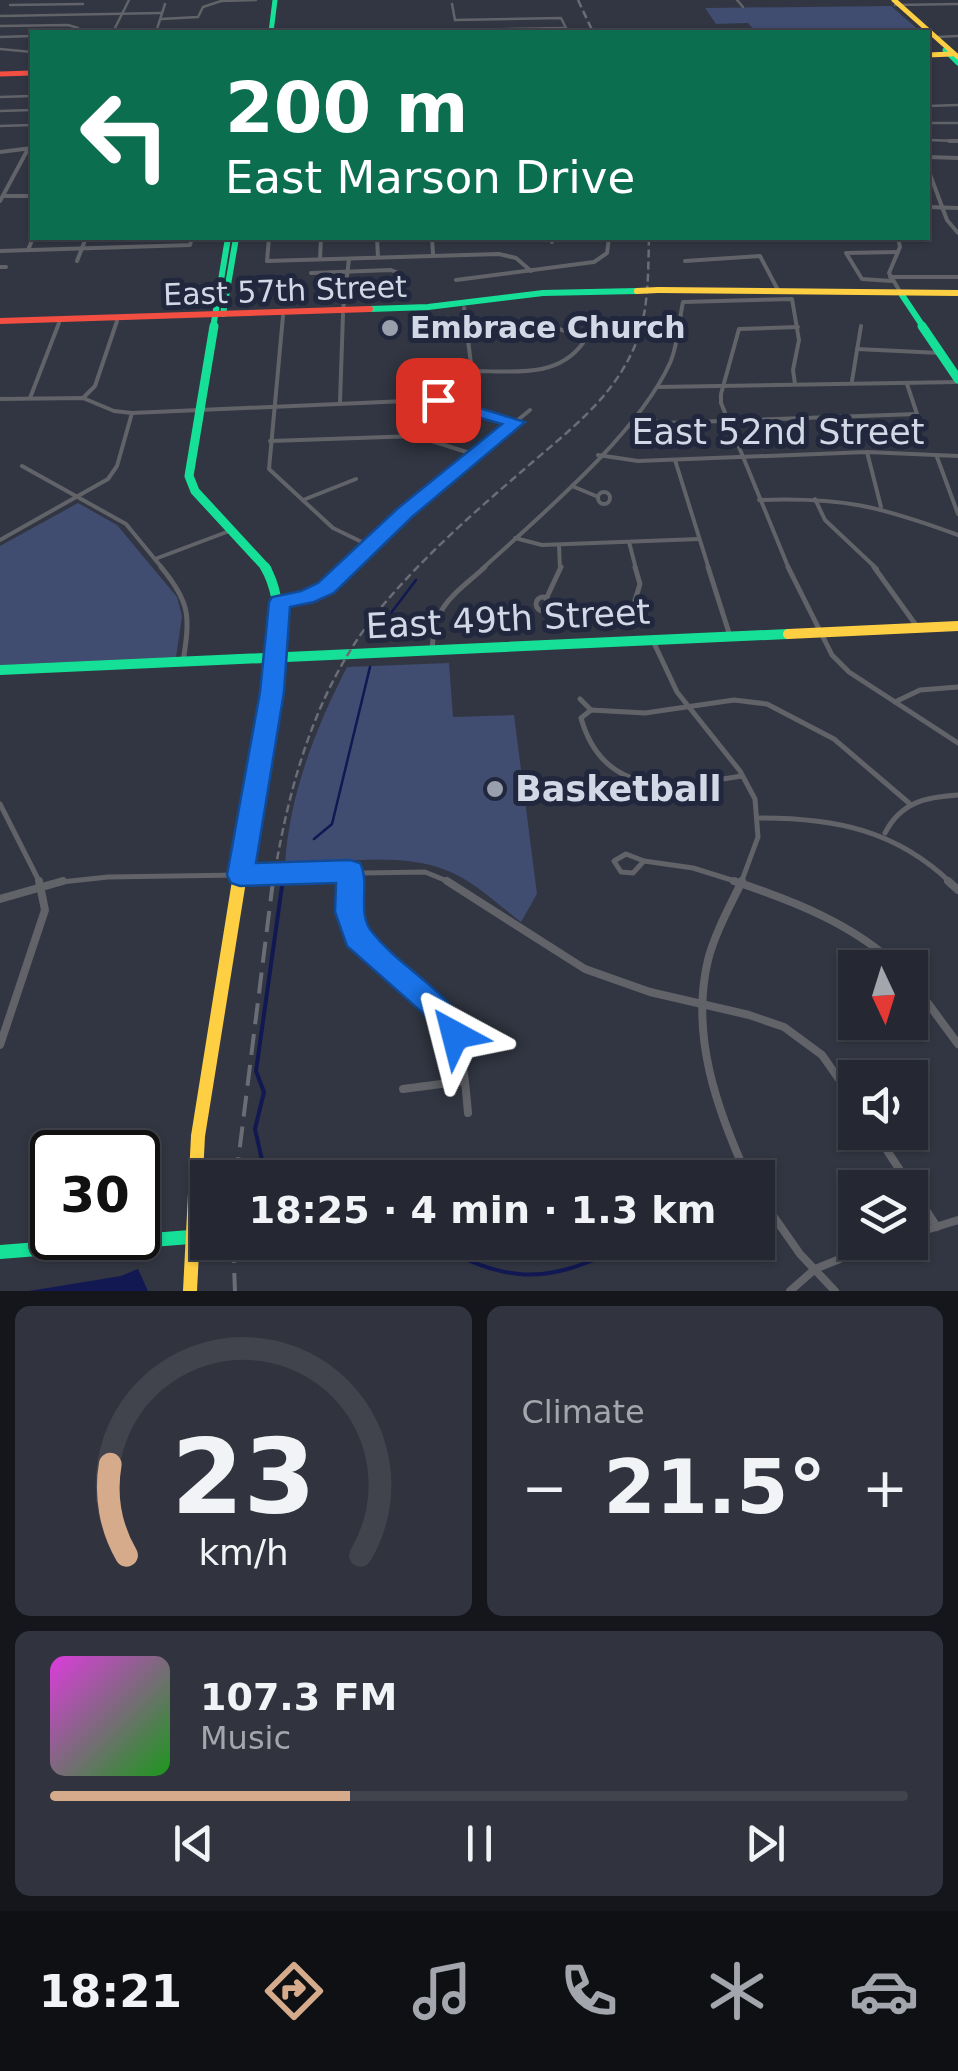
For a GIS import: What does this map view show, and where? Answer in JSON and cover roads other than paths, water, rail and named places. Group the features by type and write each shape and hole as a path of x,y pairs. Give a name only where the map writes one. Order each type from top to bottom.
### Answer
{"main road":[{"path":"269,28 275,0"},
{"path":"894,2 924,30"},
{"path":"930,36 954,55"},
{"path":"0,73 30,72"},
{"path":"218,315 228,240"},
{"path":"197,1160 276,658 280,602 270,574 200,496 190,479 218,315 236,240"},
{"name":"East 57th Street","path":"0,323 283,316 571,293 658,290 843,296 957,294"},
{"name":"East 57th Street","path":"0,323 464,308 571,293"},
{"path":"902,294 958,381"},
{"name":"East 49th Street","path":"0,670 958,626"},
{"path":"0,1252 190,1237"},
{"path":"190,1260 190,1291"}],"street":[{"path":"1,17 14,0"},
{"path":"114,30 130,0"},
{"path":"1,17 122,14 198,18 203,7 221,1 256,0"},
{"path":"738,0 743,7"},
{"path":"894,2 958,4"},
{"path":"10,5 82,4"},
{"path":"157,30 165,4"},
{"path":"452,4 458,30"},
{"path":"456,20 561,18 567,30"},
{"path":"0,26 68,25 76,30"},
{"path":"241,30 300,30"},
{"path":"930,35 958,36"},
{"path":"0,37 30,36"},
{"path":"0,49 30,52"},
{"path":"0,97 30,96"},
{"path":"930,106 958,105"},
{"path":"0,110 30,110"},
{"path":"930,123 958,123"},
{"path":"0,126 30,125"},
{"path":"930,140 958,141"},
{"path":"0,152 30,148"},
{"path":"1,198 30,148"},
{"path":"930,157 958,158"},
{"path":"930,175 942,208 958,233"},
{"path":"1,198 30,196"},
{"path":"930,207 958,208"},
{"path":"28,250 33,240"},
{"path":"77,261 85,240"},
{"path":"136,247 138,240"},
{"path":"0,251 190,245 191,240"},
{"path":"269,240 267,261 508,256 523,262 531,272"},
{"path":"320,259 321,240"},
{"path":"377,240 378,257"},
{"path":"432,240 433,255"},
{"path":"456,280 600,260 609,240"},
{"path":"898,240 898,252 890,266 891,279 902,294"},
{"path":"898,252 846,253 864,280 958,277"},
{"path":"684,261 760,256 779,292"},
{"path":"340,402 343,293 349,258"},
{"path":"311,272 398,271 401,288 343,293"},
{"path":"432,650 435,618 444,604 572,486 658,387 678,343 683,302 792,298 798,327 795,384"},
{"path":"459,404 472,385 464,308"},
{"path":"283,316 269,469 333,528 368,545"},
{"path":"83,398 95,386 116,321"},
{"path":"30,398 59,323"},
{"path":"852,381 862,326"},
{"path":"798,327 740,329 738,352 721,388 720,399 742,457 784,560 840,666 958,743"},
{"path":"467,330 560,328 576,334 582,343 573,359 561,366 472,371"},
{"path":"857,349 940,353"},
{"path":"658,387 958,381"},
{"path":"634,418 666,423 917,414 907,384"},
{"path":"0,399 83,398 132,413 415,400 459,404 516,422"},
{"path":"280,602 319,593 368,545 530,410"},
{"path":"0,540 105,481 115,470 132,413"},
{"path":"270,440 416,436 476,454"},
{"path":"867,452 881,508"},
{"name":"East 52nd Street","path":"598,454 629,460 867,452 958,456"},
{"path":"938,457 958,514"},
{"path":"675,460 730,636"},
{"path":"22,466 126,524 190,606 182,662"},
{"path":"302,500 356,479"},
{"path":"572,486 596,496"},
{"path":"760,500 814,498 881,508 958,535"},
{"path":"814,498 824,520 878,570 918,628"},
{"path":"155,560 232,530"},
{"path":"515,538 531,544 559,545 699,539"},
{"path":"629,542 640,584 635,600"},
{"path":"546,599 561,568 559,545"},
{"path":"652,640 665,673 687,707 742,776 754,796 760,818 755,848 710,957 701,1005 715,1096 741,1160"},
{"path":"895,702 920,690 958,687"},
{"path":"580,699 591,710 644,713 744,700 781,707 878,772 909,802"},
{"path":"591,710 581,718 586,740 598,762 618,775 646,782 695,782 742,776"},
{"path":"884,834 891,818 909,802 958,795"},
{"path":"0,804 41,885 43,923 0,1045"},
{"path":"760,818 824,818 884,834 931,861 958,890"},
{"path":"644,861 629,874 614,864 622,854 644,861 689,865 848,929 875,950"},
{"path":"0,899 41,885 108,877 411,870 446,878 567,960 636,989 763,1018 798,1035 817,1049 838,1078"},
{"path":"350,871 350,912 358,938 446,1020 462,1053 468,1113"},
{"path":"928,1003 958,1044"},
{"path":"404,1089 464,1081"},
{"path":"887,1150 936,1227"},
{"path":"775,1216 834,1291"},
{"path":"928,1229 958,1220"},
{"path":"790,1291 815,1269 838,1260"}],"waterway":[{"path":"369,642 416,580"},
{"path":"314,839 332,824 370,667"},
{"path":"262,1160 255,1129 264,1092 256,1071 282,886"},
{"path":"469,1260 504,1272 525,1274 546,1274 594,1260"}],"railway":[{"path":"578,0 592,30"},
{"path":"273,883 297,774 338,672 379,610 412,573 584,417 612,386 633,350 642,323 649,240"},
{"path":"238,1160 273,881"},
{"path":"234,1260 235,1291"}],"place":[{"name":"Embrace Church","path":"390,328"},
{"name":"Basketball","path":"495,789"}]}
